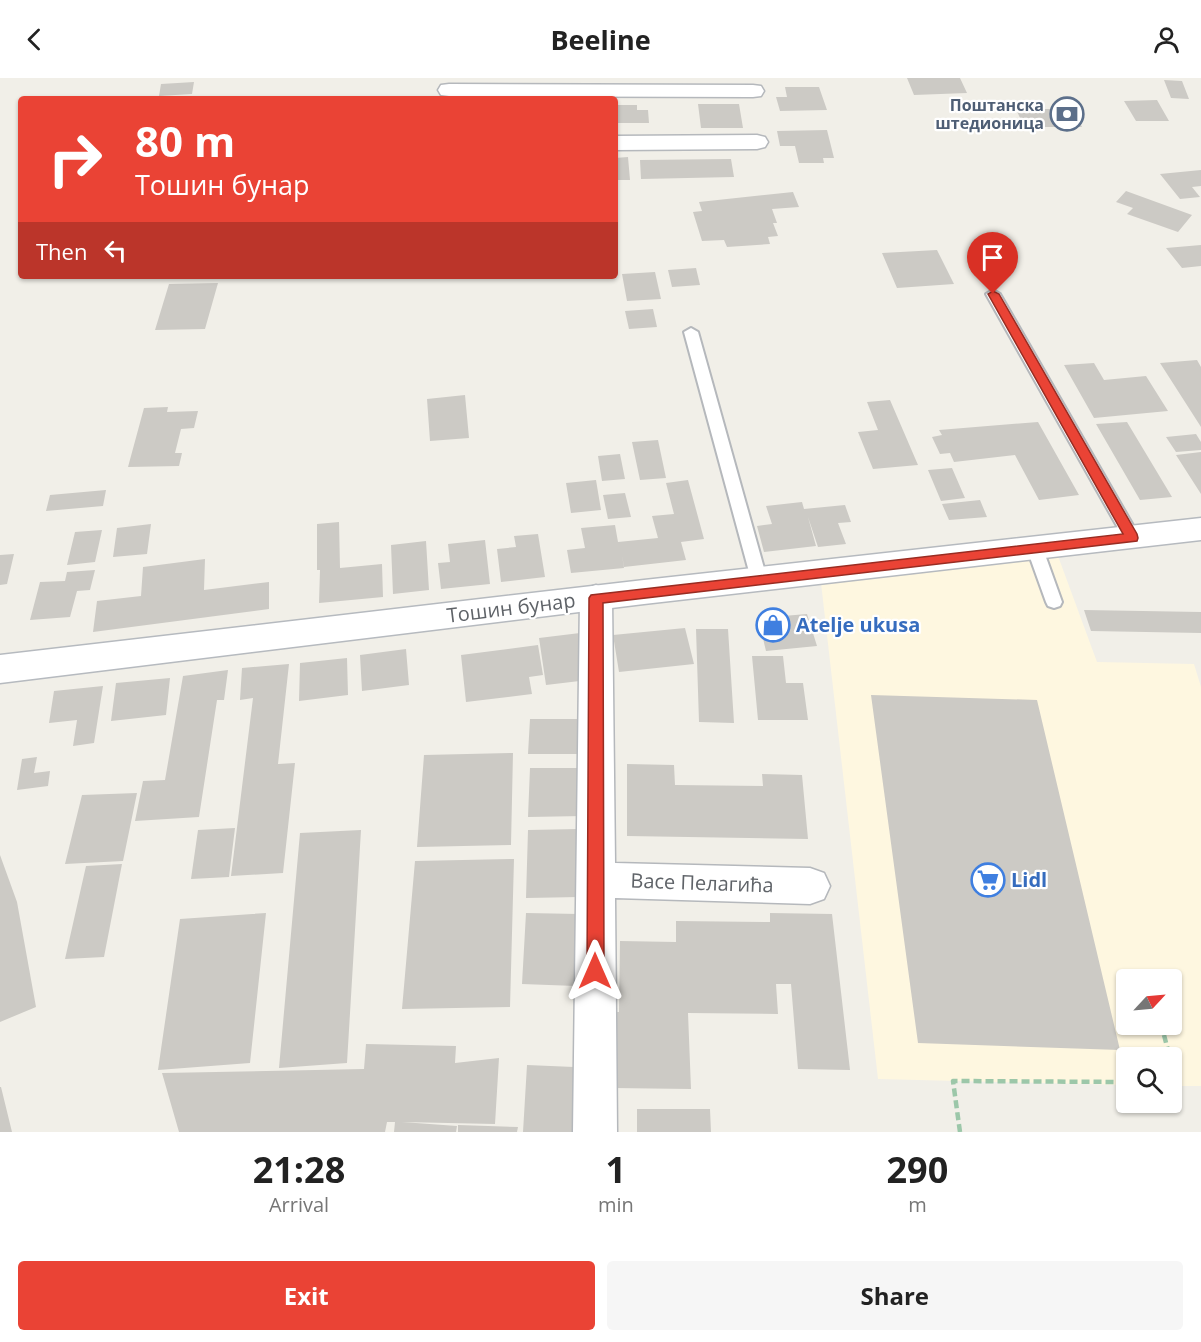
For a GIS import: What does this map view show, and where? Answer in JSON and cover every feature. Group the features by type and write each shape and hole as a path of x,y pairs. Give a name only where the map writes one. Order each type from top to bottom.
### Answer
{"street":[{"path":"449,89 753,91"},
{"path":"618,143 756,142"},
{"name":"Тошин бунар","path":"0,669 759,579 1201,530"},
{"path":"595,1132 596,598"},
{"name":"Васе Пелагића","path":"595,879 810,886"}],"lane":[{"path":"993,294 1132,538"},
{"path":"691,332 759,579"},
{"path":"1035,549 1053,602"}],"path":[{"path":"1164,1035 1167,1047"},
{"path":"960,1132 953,1081 1116,1082"}],"shaded area":[{"path":"1058,556 1097,662 1194,664 1201,687 1201,1086 1182,1086 1182,1047 1116,1047 1116,1085 878,1079 821,583"}],"building":[{"path":"907,78 960,78 967,93 914,95"},
{"path":"1164,80 1182,81 1189,99 1171,98"},
{"path":"194,82 192,94 159,96 161,84"},
{"path":"785,87 819,87 827,110 780,111 776,97 787,97"},
{"path":"1157,100 1169,121 1136,121 1124,101"},
{"path":"698,104 739,104 743,128 701,128"},
{"path":"618,105 637,105 637,110 648,110 649,123 618,123"},
{"path":"1016,109 1073,109 1082,127 1024,127"},
{"path":"827,130 834,158 823,158 824,163 799,163 795,146 780,146 777,131"},
{"path":"628,157 630,180 618,180 618,158"},
{"path":"731,159 734,177 641,179 640,160"},
{"path":"1201,170 1201,186 1192,187 1200,197 1180,199 1160,174"},
{"path":"1126,191 1192,215 1178,232 1127,214 1133,208 1116,202"},
{"path":"793,192 799,207 772,209 777,223 773,223 778,236 768,237 770,244 727,247 724,240 702,241 693,212 702,211 699,202"},
{"path":"1201,245 1201,266 1182,268 1166,248"},
{"path":"937,250 954,284 897,288 882,253"},
{"path":"696,268 700,285 672,287 668,270"},
{"path":"655,272 661,299 627,301 622,274"},
{"path":"218,283 205,329 155,330 169,284"},
{"path":"653,309 657,327 629,329 625,311"},
{"path":"1197,360 1201,367 1201,427 1160,363"},
{"path":"1094,363 1104,380 1146,376 1168,411 1094,418 1064,365"},
{"path":"465,395 469,438 430,441 427,399"},
{"path":"890,400 918,465 873,469 858,432 878,430 867,402"},
{"path":"168,407 167,412 198,411 194,428 181,429 175,453 182,453 179,466 128,467 144,408"},
{"path":"1038,422 1079,495 1039,500 1015,455 954,462 950,453 940,454 932,437 942,435 939,430"},
{"path":"1127,422 1172,497 1140,500 1096,424"},
{"path":"1196,434 1201,442 1201,450 1176,452 1166,437"},
{"path":"658,440 666,478 640,480 632,442"},
{"path":"1201,452 1201,494 1176,455"},
{"path":"620,454 625,479 602,481 598,456"},
{"path":"952,468 965,498 941,501 928,470"},
{"path":"596,480 601,510 571,513 566,483"},
{"path":"688,480 704,539 681,542 686,560 624,567 622,555 624,568 571,573 567,550 585,548 581,528 615,525 618,542 658,538 652,516 674,514 666,483"},
{"path":"106,490 103,506 46,511 50,495"},
{"path":"625,493 631,517 608,519 603,495"},
{"path":"980,500 987,517 949,520 942,504"},
{"path":"802,502 804,509 845,505 851,522 838,523 846,544 818,547 808,517 816,546 764,552 757,526 772,524 766,506"},
{"path":"339,522 340,568 382,564 383,597 319,603 320,570 317,570 317,524"},
{"path":"151,524 147,554 113,557 117,528"},
{"path":"102,530 95,562 67,565 75,532"},
{"path":"538,534 545,577 501,582 497,549 516,547 514,536"},
{"path":"485,540 490,584 441,589 438,563 450,562 448,544"},
{"path":"426,541 429,590 393,594 391,545"},
{"path":"14,554 7,584 0,585 0,555"},
{"path":"205,559 204,590 269,582 269,609 93,632 97,601 141,596 143,567"},
{"path":"95,570 90,590 77,591 70,617 30,620 40,582 65,581 67,572"},
{"path":"1084,610 1201,612 1201,633 1091,631"},
{"path":"807,614 817,646 766,651 758,618"},
{"path":"685,628 694,664 619,672 613,635"},
{"path":"696,629 728,629 734,723 699,722"},
{"path":"580,633 588,680 546,685 539,638"},
{"path":"538,645 543,675 529,677 532,694 466,702 461,655"},
{"path":"406,649 409,685 362,691 360,655"},
{"path":"752,656 783,656 786,683 803,683 808,720 758,720"},
{"path":"347,658 348,695 299,701 300,663"},
{"path":"289,664 278,764 295,763 283,873 231,876 253,698 240,700 242,668"},
{"path":"228,670 224,700 217,700 199,817 135,821 143,781 165,780 183,676"},
{"path":"170,678 166,715 111,721 116,683"},
{"path":"103,686 94,743 73,746 77,720 49,723 54,691"},
{"name":"Lidl","path":"871,695 1037,700 1119,1047 1116,1047 1116,1050 918,1043"},
{"path":"530,719 582,719 582,754 528,754"},
{"path":"513,753 511,845 417,847 424,755"},
{"path":"37,757 34,773 50,771 48,786 17,790 22,759"},
{"path":"627,764 674,765 675,785 763,786 762,774 802,775 808,839 627,836"},
{"path":"530,768 583,768 583,816 528,817"},
{"path":"137,793 123,861 65,864 82,795"},
{"path":"235,828 229,877 191,879 198,830"},
{"path":"579,829 579,897 526,898 528,830"},
{"path":"361,830 347,1063 279,1068 300,833"},
{"path":"0,855 17,902 36,1007 0,1022"},
{"path":"514,859 510,1007 402,1009 415,861"},
{"path":"122,864 104,957 65,959 86,866"},
{"path":"266,913 250,1063 158,1070 180,919"},
{"path":"526,913 579,914 576,986 522,984"},
{"path":"770,913 832,914 850,1070 798,1069 791,984 776,984 778,1014 688,1013 691,1089 613,1088 614,1012 619,1012 620,941 676,942 676,921 770,922"},
{"path":"366,1044 456,1046 455,1063 499,1058 495,1124 402,1122 457,1126 456,1132 394,1132 395,1122 387,1122 385,1132 179,1132 162,1073 364,1069"},
{"path":"527,1065 574,1067 572,1132 523,1132"},
{"path":"1,1087 12,1132 0,1132"},
{"path":"637,1109 710,1109 711,1132 637,1132"},
{"path":"458,1125 518,1127 517,1132 458,1132"}],"place":[{"name":"Поштанска штедионица","path":"1067,114"},
{"name":"Atelje ukusa","path":"773,625"},
{"name":"Lidl","path":"988,880"}],"route":[{"path":"595,971 596,598 1132,538 993,294"}]}
